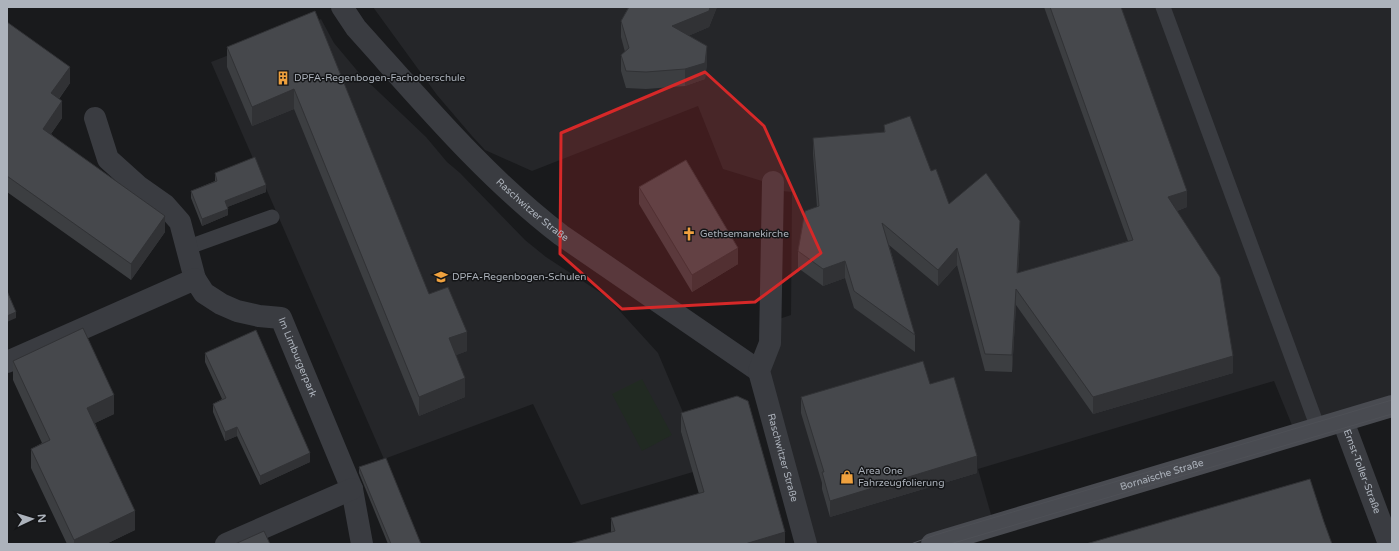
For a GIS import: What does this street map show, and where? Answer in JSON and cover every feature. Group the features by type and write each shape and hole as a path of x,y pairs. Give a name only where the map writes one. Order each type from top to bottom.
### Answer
{"main road":[{"name":"Bornaische Straße","path":"932,544 1392,406"}],"street":[{"name":"Raschwitzer Straße","path":"342,7 356,28 471,153 538,217 561,235 759,371 806,544"},
{"name":"Im Limburgerpark","path":"95,118 108,160 138,186 165,205 180,222 195,279 204,293 221,304 237,311 259,316 281,318 352,489 362,544"},
{"path":"759,371 770,343 773,182"},
{"path":"7,362 195,279"},
{"name":"Ernst-Toller-Straße","path":"1343,421 1389,544"},
{"path":"226,544 352,489"}],"lane":[{"path":"1164,7 1318,428"},
{"path":"186,248 272,217"}],"highlighted area":[{"path":"705,72 764,126 821,253 755,302 622,309 560,254 561,133"}],"shaded area":[{"path":"373,7 1392,7 1392,406 1296,435 1274,381 978,469 994,525 932,544 806,544 759,371 770,322 791,315 792,192 782,191 762,181 723,169 698,106 532,171 485,150 437,95"},
{"name":"DPFA-Regenbogen-Schulen","path":"321,19 334,43 360,74 426,137 447,162 460,173 525,240 546,257 607,297 658,353 690,429 681,432 693,472 581,505 533,404 384,459 211,62"},
{"path":"642,379 672,435 642,451 612,394"}],"building":[{"path":"629,7 710,7 709,11 672,26 707,46 705,63 685,69 646,72 626,71 621,55 629,48 621,21"},
{"path":"1050,7 1121,7 1187,191 1168,197 1220,277 1233,356 1093,397 1016,289 1012,355 985,354 957,248 938,270 882,223 915,335 854,291 845,261 823,269 798,251 805,211 819,206 813,138 885,132 884,125 910,116 931,171 936,169 949,204 986,173 1020,221 1017,273 1133,240"},
{"path":"315,11 429,294 448,287 467,332 449,338 465,378 419,397 294,89 252,107 227,47"},
{"path":"7,22 70,67 51,93 62,101 43,129 165,216 131,264 7,176"},
{"path":"255,157 266,185 225,201 228,209 202,219 191,191 217,181 215,173"},
{"name":"Gethsemanekirche","path":"686,160 738,248 692,275 639,187"},
{"path":"7,291 16,312 7,316"},
{"path":"83,328 114,395 87,408 135,511 74,540 31,449 50,440 13,361"},
{"path":"256,330 310,453 260,476 237,427 225,432 213,404 226,398 205,353"},
{"path":"923,361 930,384 954,377 977,456 830,501 822,472 824,472 801,397"},
{"path":"737,396 748,401 785,532 745,544 569,544 615,531 611,518 704,492 681,413"},
{"path":"386,458 421,544 391,544 359,467"},
{"path":"1310,479 1332,544 1086,544"},
{"path":"264,531 270,544 235,544"}],"tram line":[{"path":"911,544 935,535 1392,400"},
{"path":"950,544 1392,414"}],"place":[{"name":"DPFA-Regenbogen-Fachoberschule","path":"283,78"},
{"name":"Gethsemanekirche","path":"689,234"},
{"name":"DPFA-Regenbogen-Schulen","path":"441,277"},
{"name":"Area One Fahrzeugfolierung","path":"847,477"}]}
